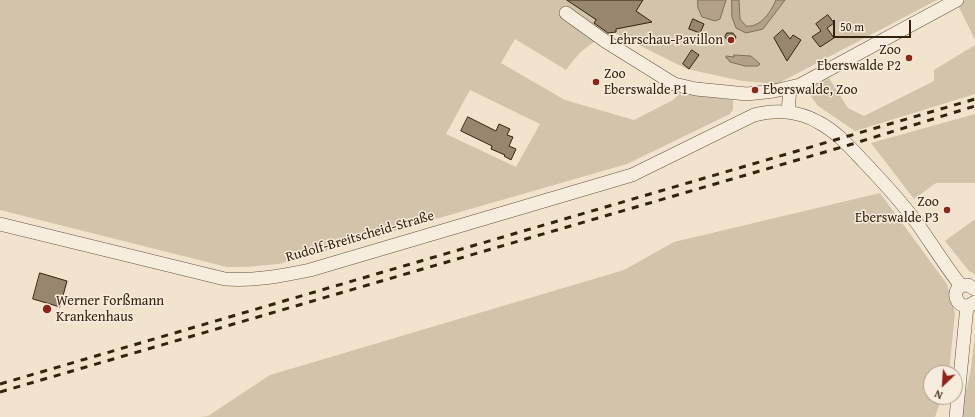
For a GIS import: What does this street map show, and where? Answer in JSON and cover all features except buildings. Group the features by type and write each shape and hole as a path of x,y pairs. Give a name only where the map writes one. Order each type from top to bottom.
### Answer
{"street":[{"path":"566,13 605,41 674,84 696,89 754,94 800,86 957,0"},
{"path":"788,112 790,88"},
{"path":"754,94 760,114 788,112 803,115 834,132 849,145 919,226 938,256 961,286"},
{"name":"Rudolf-Breitscheid-Straße","path":"0,224 225,280 271,278 310,270 632,175 719,132 760,114"},
{"path":"956,417 971,304 961,304 956,297 957,291 961,286 968,285 975,289"}],"shaded area":[{"path":"0,0 937,0 777,84 742,81 687,69 615,33 593,43 582,51 566,70 515,39 501,63 565,100 634,120 673,100 680,93 733,100 733,110 730,114 627,164 279,264 227,267 0,210","holes":["470,90 540,124 516,167 446,134"]},
{"path":"698,0 726,0 720,19 715,21 702,17 698,8"},
{"path":"732,0 739,0 740,19 746,26 751,26 760,22 768,14 776,0 785,0 763,29 746,33 736,28 732,17"},
{"path":"963,0 975,0 975,40 957,3"},
{"path":"975,45 975,94 855,131 818,106 807,91 808,88 829,78 848,108 864,116 934,81 934,70"},
{"path":"734,55 751,56 760,64 758,66 745,66 730,62 726,58 726,56 734,57"},
{"path":"975,114 975,183 936,183 914,199 871,143"},
{"path":"880,193 947,284 955,313 950,365 923,365 923,405 939,405 935,417 200,417 208,416 270,375 624,270 674,242"},
{"path":"975,219 975,274 969,271 945,241"},
{"path":"975,333 975,417 960,417 963,405 971,369"}],"railway":[{"path":"0,384 975,99"},
{"path":"0,392 849,145 975,106"}],"place":[{"name":"Lehrschau-Pavillon","path":"731,40"},
{"name":"Zoo Eberswalde P2","path":"909,58"},
{"name":"Zoo Eberswalde P1","path":"596,82"},
{"name":"Eberswalde, Zoo","path":"755,90"},
{"name":"Zoo Eberswalde P3","path":"947,210"},
{"name":"Werner Forßmann Krankenhaus","path":"47,309"}]}
